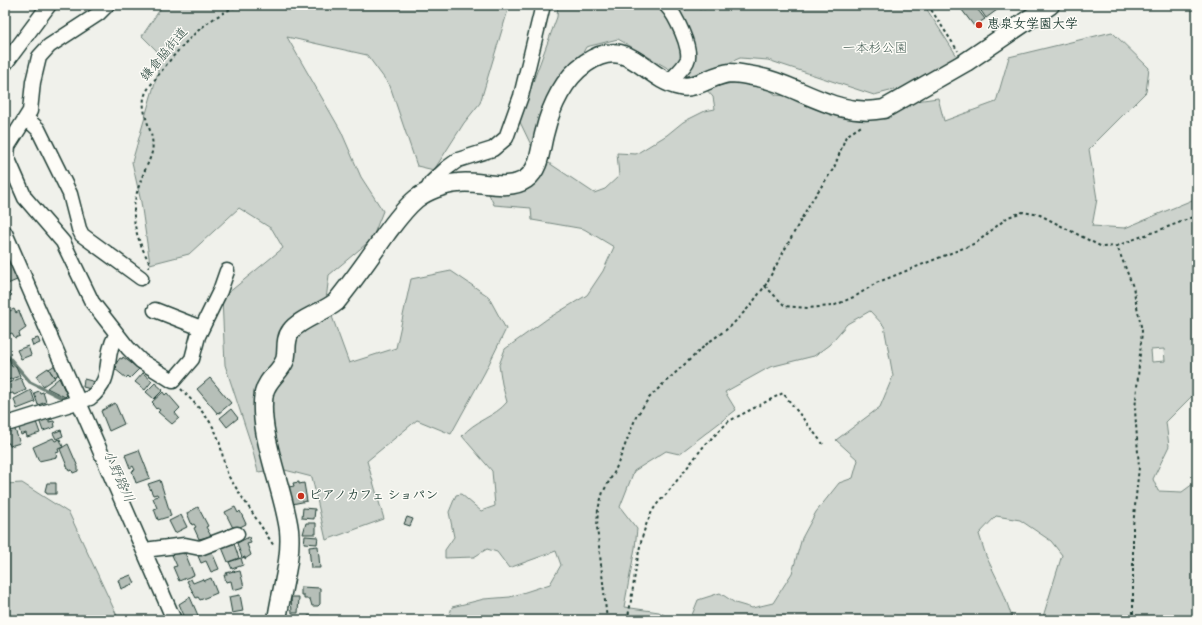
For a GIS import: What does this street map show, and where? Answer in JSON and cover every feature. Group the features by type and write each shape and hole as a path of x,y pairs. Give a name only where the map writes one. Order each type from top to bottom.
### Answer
{"main road":[{"path":"278,620 280,599 287,564 289,534 267,436 264,393 268,382 285,361 288,335 292,329 325,311 336,302 401,215 415,200 425,194 458,183 508,185 519,183 528,177 538,162 546,124 561,91 576,71 592,60 611,53 624,54 668,82 685,87 730,73 750,75 842,109 872,111 884,109 966,62 1050,5"}],"street":[{"path":"5,64 49,5"},
{"path":"107,5 98,14 49,46 39,56 33,82 30,111 6,146 8,157 25,198 63,242 92,302 116,334 142,361 173,381 192,359 201,328 220,291 227,271"},
{"path":"425,194 430,183 458,160 493,148 506,138 521,96 543,5"},
{"path":"666,5 679,22 690,53 687,62 668,82"},
{"path":"26,118 38,128 70,194 82,235 141,278"},
{"path":"5,233 174,620"},
{"path":"155,310 201,328"},
{"path":"5,420 10,423 64,405 79,403 90,398 99,391 105,381 109,368 109,353 116,334"},
{"path":"144,550 186,545 200,548 237,534"}],"path":[{"name":"鎌倉脇街道","path":"144,254 133,220 133,208 153,146 144,108 144,98 147,90 174,55 198,30 218,15 240,5"},
{"path":"693,5 703,10 706,5"},
{"path":"928,5 966,62"},
{"path":"607,620 597,527 598,509 603,492 615,471 636,418 649,398 710,342 730,327 765,286 810,203 834,168 846,136 865,124"},
{"path":"765,286 785,306 808,308 833,306 856,296 883,280 976,243 1008,217 1023,212 1040,215 1102,246 1117,246 1197,215"},
{"path":"1117,246 1133,287 1142,331 1135,410 1139,467 1133,526 1133,620"},
{"path":"173,381 205,415 215,430 226,473 276,549"},
{"path":"627,620 643,534 650,514 704,446 729,421 783,393 823,444"}],"green space":[{"path":"163,5 506,5 508,10 480,103 464,123 434,170 417,166 390,86 367,55 287,37 341,131 361,177 383,211 372,239 329,275 326,300 349,363 396,348 411,279 451,271 488,296 506,329 485,372 451,434 417,420 367,461 384,519 326,540 312,477 281,469 258,472 251,444 225,365 222,298 283,248 272,229 239,208 189,254 150,264 141,202 132,162 158,72 157,51 142,36"},
{"name":"一本杉公園","path":"558,5 924,5 957,56 910,86 874,95 768,60 740,58 696,77 676,73 618,39 586,47 532,147 519,120 557,17"},
{"path":"1112,32 1149,68 1146,92 1089,149 1097,199 1092,226 1125,228 1197,198 1197,391 1166,422 1169,446 1153,479 1158,491 1182,492 1197,481 1197,620 1042,620 1062,555 1051,541 1020,520 996,516 979,534 986,556 1002,589 1013,620 694,620 692,615 698,600 720,593 735,603 752,608 773,603 792,573 802,538 816,512 839,483 853,478 858,460 836,440 880,407 893,376 884,326 870,311 847,324 829,345 814,356 770,367 725,392 736,410 679,454 666,451 634,471 620,507 637,529 624,607 659,612 672,620 448,620 452,607 484,599 510,597 550,584 561,565 556,551 509,568 497,552 487,549 474,557 445,558 445,550 454,537 449,512 456,495 461,494 481,511 495,506 492,471 462,436 473,426 497,411 507,402 499,365 505,349 547,319 587,295 603,271 614,247 584,229 532,220 531,208 494,205 488,192 526,189 549,163 594,193 605,189 619,176 617,153 636,154 667,135 683,122 705,111 715,109 713,97 705,88 756,79 776,95 805,98 840,111 938,98 944,121 996,102 1009,57","holes":["1164,349 1165,361 1152,362 1151,350"]},
{"path":"22,483 69,513 119,620 5,620 5,484"}],"building":[{"path":"969,5 974,5 985,19 974,26 962,10"},
{"path":"977,5 1004,5 986,18"},
{"path":"5,252 17,280 5,285"},
{"path":"5,288 12,295 5,299"},
{"path":"14,309 16,313 19,311 26,328 19,333 20,336 15,338 12,333 5,336 5,313"},
{"path":"38,338 40,343 33,346 31,340"},
{"path":"28,346 31,355 21,359 17,350"},
{"path":"123,357 139,369 130,378 128,376 126,378 115,369 117,367 115,365 120,358 122,359"},
{"path":"9,358 12,367 16,366 20,376 5,381 5,359"},
{"path":"55,365 59,374 54,377 49,369"},
{"path":"48,368 55,378 43,386 36,376"},
{"path":"143,373 152,381 145,390 135,382"},
{"path":"21,378 26,390 14,395 13,393 9,394 5,384"},
{"path":"59,378 67,395 65,397 47,388"},
{"path":"210,378 231,403 218,414 197,389"},
{"path":"84,379 100,383 98,391 83,387"},
{"path":"155,383 163,390 154,399 146,392"},
{"path":"31,390 35,402 17,409 14,399"},
{"path":"39,391 40,393 43,392 46,402 38,405 34,393"},
{"path":"163,392 165,395 167,393 180,408 175,413 179,418 172,424 158,412 160,410 157,408 156,409 152,402"},
{"path":"115,403 124,424 109,431 101,411"},
{"path":"231,409 238,418 227,427 220,418"},
{"path":"51,413 53,419 49,420 49,422 54,421 55,427 43,431 38,417"},
{"path":"35,419 40,433 27,437 26,433 21,435 18,425"},
{"path":"14,427 20,443 10,446 9,443 5,444 5,430"},
{"path":"61,430 63,436 56,439 53,433"},
{"path":"53,438 55,441 60,439 63,447 58,449 59,452 56,453 57,457 39,461 33,447"},
{"path":"68,444 78,467 78,471 73,473 72,470 69,471 60,449"},
{"path":"139,450 150,478 136,483 132,471 135,470 133,466 130,468 125,455"},
{"path":"160,480 171,516 158,520 154,509 157,508 153,498 158,496 157,494 153,495 148,484"},
{"path":"299,482 299,484 304,483 307,501 292,504 289,487 294,486 293,483"},
{"path":"47,483 56,483 56,494 47,494 45,491"},
{"path":"198,507 208,526 206,527 211,536 199,539 194,528 196,527 194,524 192,525 187,513"},
{"path":"235,507 238,513 240,511 246,524 234,530 225,512"},
{"path":"303,508 315,509 314,519 302,518"},
{"path":"181,515 187,527 175,533 169,521"},
{"path":"407,517 413,519 410,526 404,524"},
{"path":"306,523 316,523 316,534 303,534"},
{"path":"305,536 318,537 317,544 304,543"},
{"path":"249,537 251,543 247,544 251,555 245,559 245,557 242,558 237,543"},
{"path":"233,541 239,558 228,562 221,545"},
{"path":"318,546 320,568 311,568 309,547"},
{"path":"182,550 183,554 185,553 194,575 179,581 173,567 177,566 172,555"},
{"path":"211,550 219,569 211,572 206,561 201,563 198,556"},
{"path":"241,558 243,565 232,569 229,562"},
{"path":"234,571 240,571 244,587 233,590 231,581 226,582 224,575"},
{"path":"131,575 135,583 121,589 118,580"},
{"path":"211,578 217,593 200,600 198,597 196,598 187,581 191,579 193,583"},
{"path":"301,587 320,588 320,604 318,606 312,606 310,599 304,599 304,595 301,595"},
{"path":"240,595 243,611 232,613 229,597"},
{"path":"190,597 200,620 186,620 179,604"},
{"path":"291,597 299,597 298,613 292,613"},
{"path":"308,616 320,616 320,620 308,620"}],"waterway":[{"name":"小野路川","path":"5,353 30,382 68,401"}],"place":[{"name":"恵泉女学園大学","path":"979,25"},
{"name":"ピアノカフェ ショパン","path":"301,496"}]}
